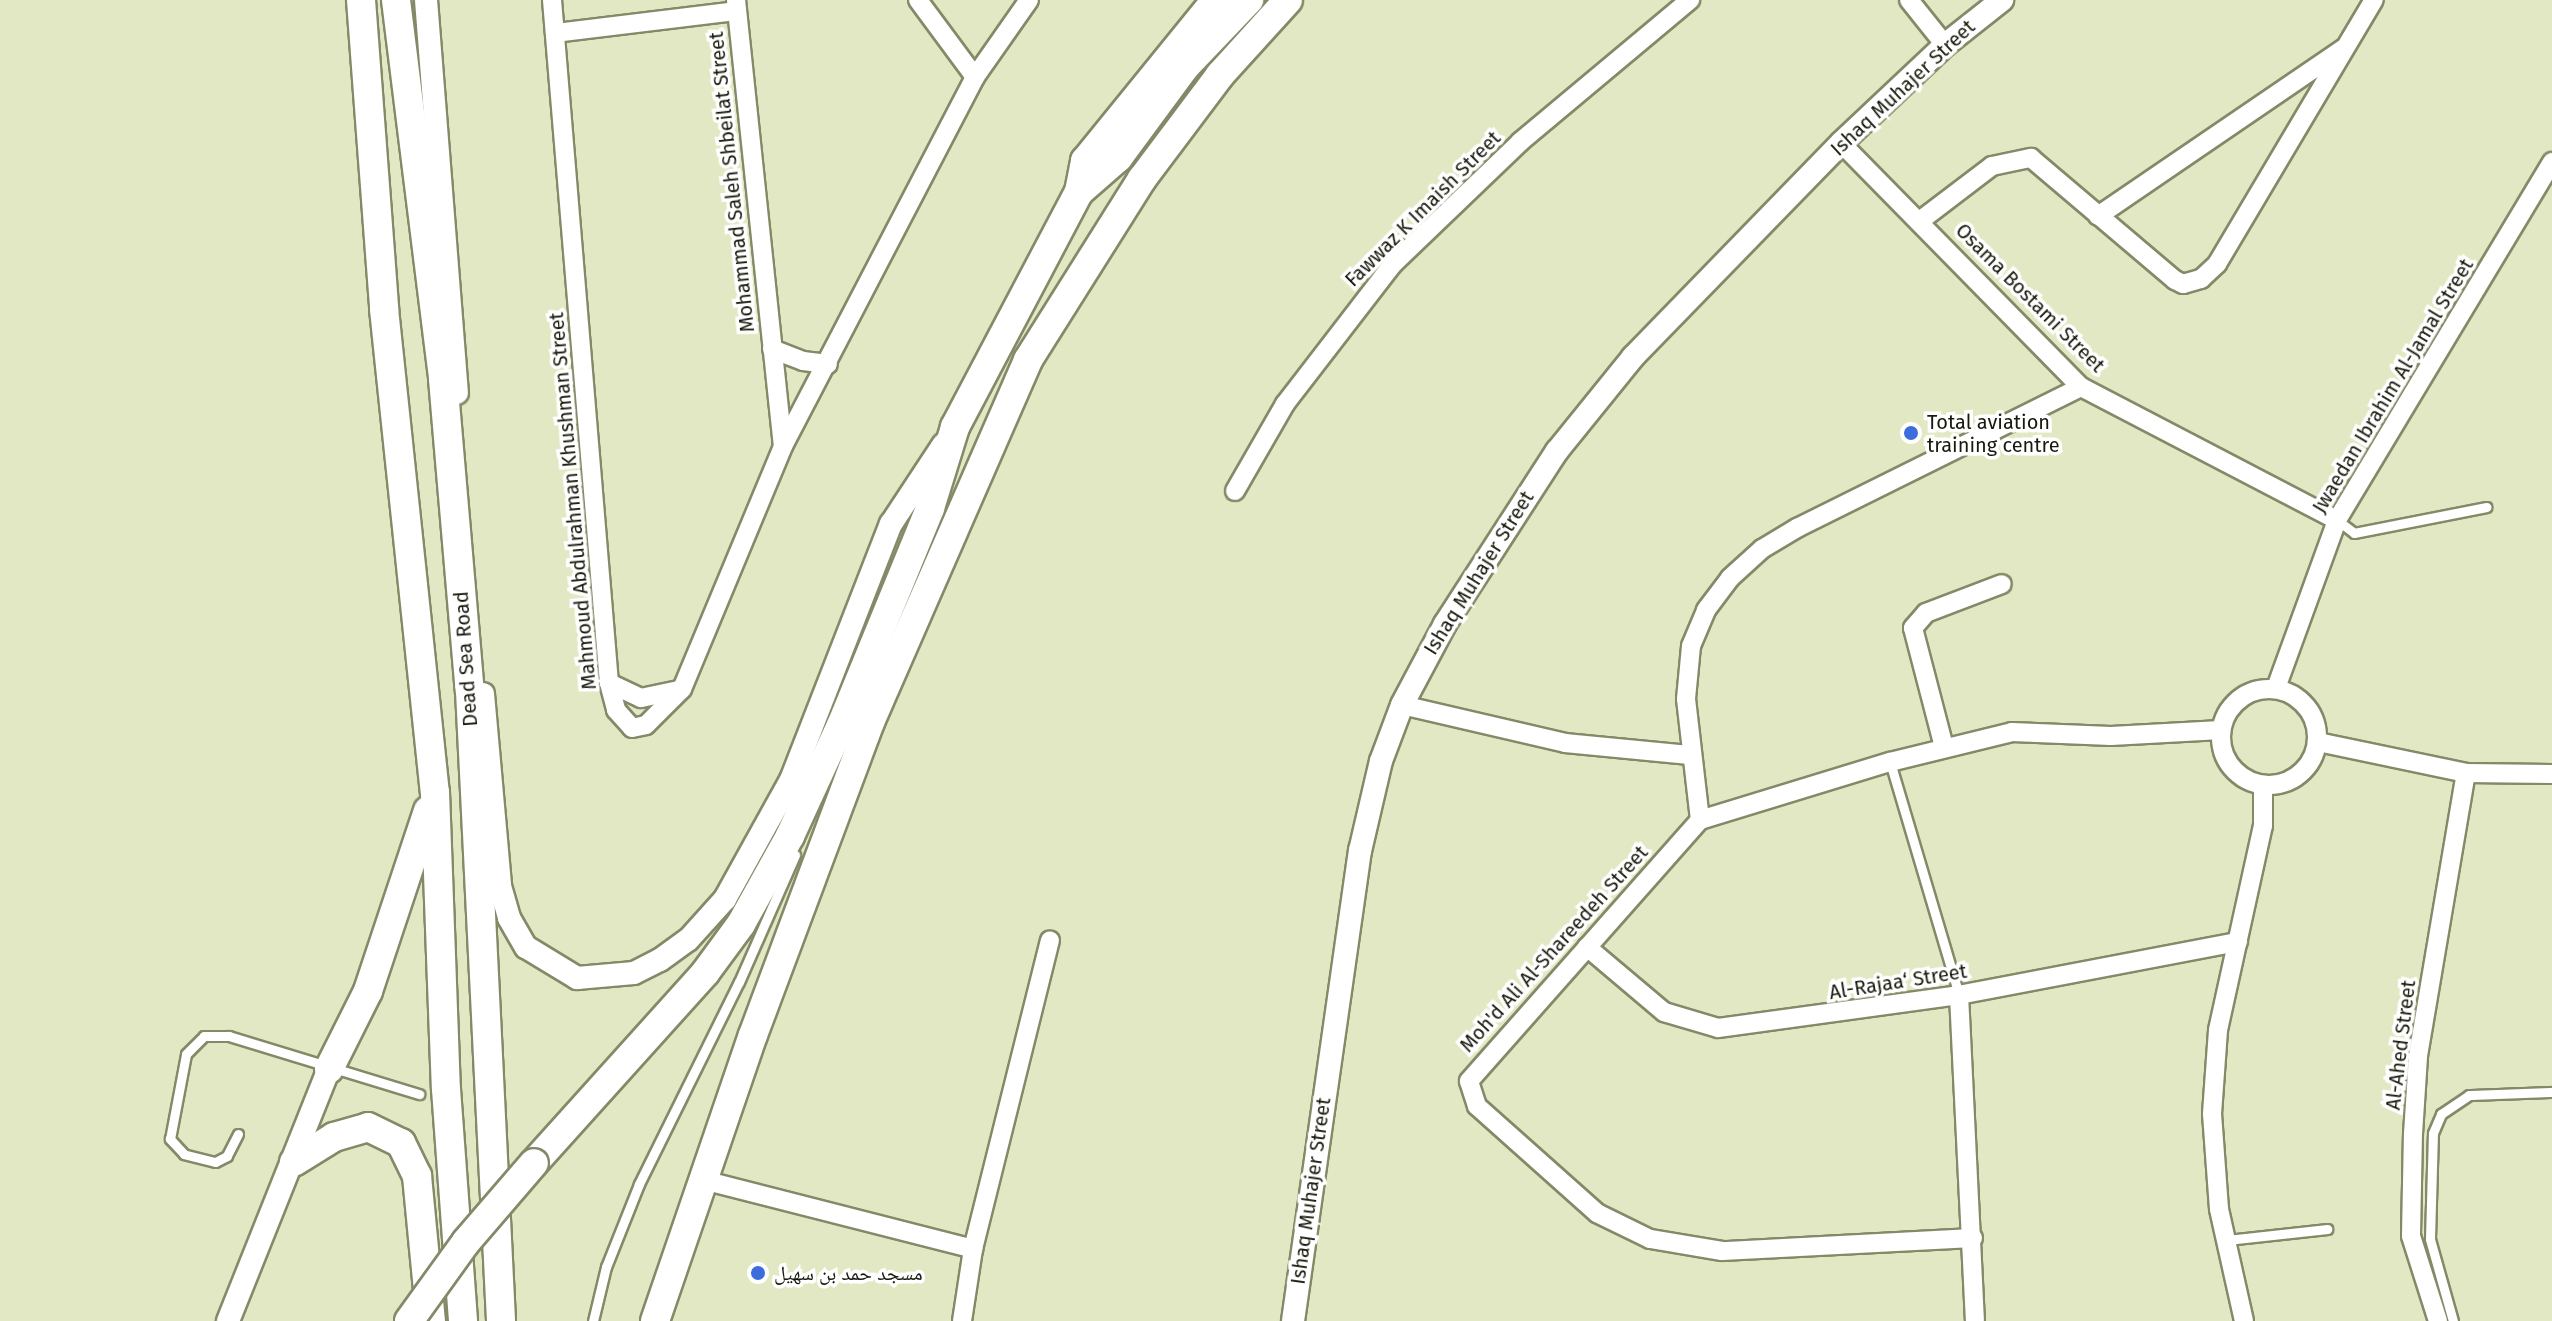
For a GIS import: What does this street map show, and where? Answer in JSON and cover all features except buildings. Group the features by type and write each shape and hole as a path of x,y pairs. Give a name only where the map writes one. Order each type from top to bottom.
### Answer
{"main road":[{"path":"361,0 384,309 435,792 432,1092 463,1321"},
{"name":"Dead Sea Road","path":"396,0 443,379 469,676 501,1321"},
{"path":"409,1321 466,1242 705,973 776,863 822,768 930,508 955,427 1079,192 1085,161 1216,0"},
{"path":"1079,192 1118,158 1185,67 1249,0"},
{"path":"655,1321 703,1180 870,722 1028,360 1142,179 1220,75 1288,0"},
{"path":"329,1069 368,991 435,792"},
{"path":"432,1092 489,1126"},
{"path":"294,1162 334,1137 368,1127 401,1143 417,1176 431,1321"}],"street":[{"path":"426,0 500,886 509,918 526,947 577,978 603,978 634,973 660,960 711,918 791,780 891,524 955,427"},
{"name":"Mahmoud Abdulrahman Khushman Street","path":"552,0 609,683 616,710 632,728 646,725 682,689 783,446 975,77 1029,0"},
{"path":"918,0 975,77"},
{"name":"Fawwaz K Imaish Street","path":"1235,491 1285,404 1393,264 1520,142 1690,0"},
{"path":"1909,0 1945,45"},
{"name":"Ishaq Muhajer Street","path":"1293,1321 1360,851 1381,761 1402,705 1496,540 1557,451 1633,357 1841,143 1945,45 2002,0"},
{"path":"1921,220 1992,166 2020,157 2031,158 2183,284 2210,273 2374,0"},
{"name":"Mohammad Saleh Shbeilat Street","path":"555,33 737,5 783,446"},
{"path":"2098,216 2348,45"},
{"name":"Osama Bostami Street","path":"1841,143 1921,220 2081,387 2337,520"},
{"name":"Jwaedan Ibrahim Al-Jamal Street","path":"2276,688 2337,520 2552,162"},
{"name":"Mohammad Saleh Shbeilat Street","path":"772,349 803,361 828,364"},
{"path":"2081,387 1797,528 1762,549 1730,578 1706,610 1691,646 1686,699 1689,755 1700,820 1890,762 2012,732 2111,736 2221,730"},
{"path":"1944,747 1913,628 1926,613 2002,584"},
{"path":"609,683 641,698 682,689"},
{"path":"2276,688 2299,698 2314,718 2318,742 2308,766 2288,781 2263,785 2239,775 2224,755 2221,730 2231,707 2241,699 2251,692 2276,688"},
{"path":"1402,705 1565,743 1689,755"},
{"path":"2318,742 2466,773 2552,774"},
{"name":"Al-Ahed Street","path":"2438,1321 2411,1236 2418,1056 2466,773"},
{"path":"2244,1321 2213,1157 2212,1114 2218,1030 2263,826 2263,785"},
{"name":"Moh'd Ali Al-Shareedeh Street","path":"1700,820 1474,1069 1469,1088 1477,1106 1597,1213 1650,1239 1722,1251 1973,1238"},
{"path":"962,1321 973,1249 1050,940"},
{"name":"Al-Rajaa‘ Street","path":"1587,947 1664,1012 1718,1028 1959,995 2238,942"},
{"path":"1959,995 1975,1321"},
{"path":"228,1321 329,1069"},
{"path":"703,1180 973,1249"}],"lane":[{"path":"2337,520 2354,533 2486,507"},
{"path":"1890,762 1959,995"},
{"path":"593,1321 601,1280 639,1184 758,941 805,829 822,768"},
{"path":"238,1134 227,1156 215,1162 184,1154 170,1139 186,1054 197,1041 221,1034 329,1069 432,1092"},
{"path":"2453,1321 2433,1262 2433,1133 2454,1102 2489,1092 2552,1092"},
{"path":"2412,1207 2431,1200"},
{"path":"2227,1240 2327,1229"}],"place":[{"name":"Total aviation training centre","path":"1911,433"},
{"name":"مسجد حمد بن سهيل","path":"758,1273"}]}
